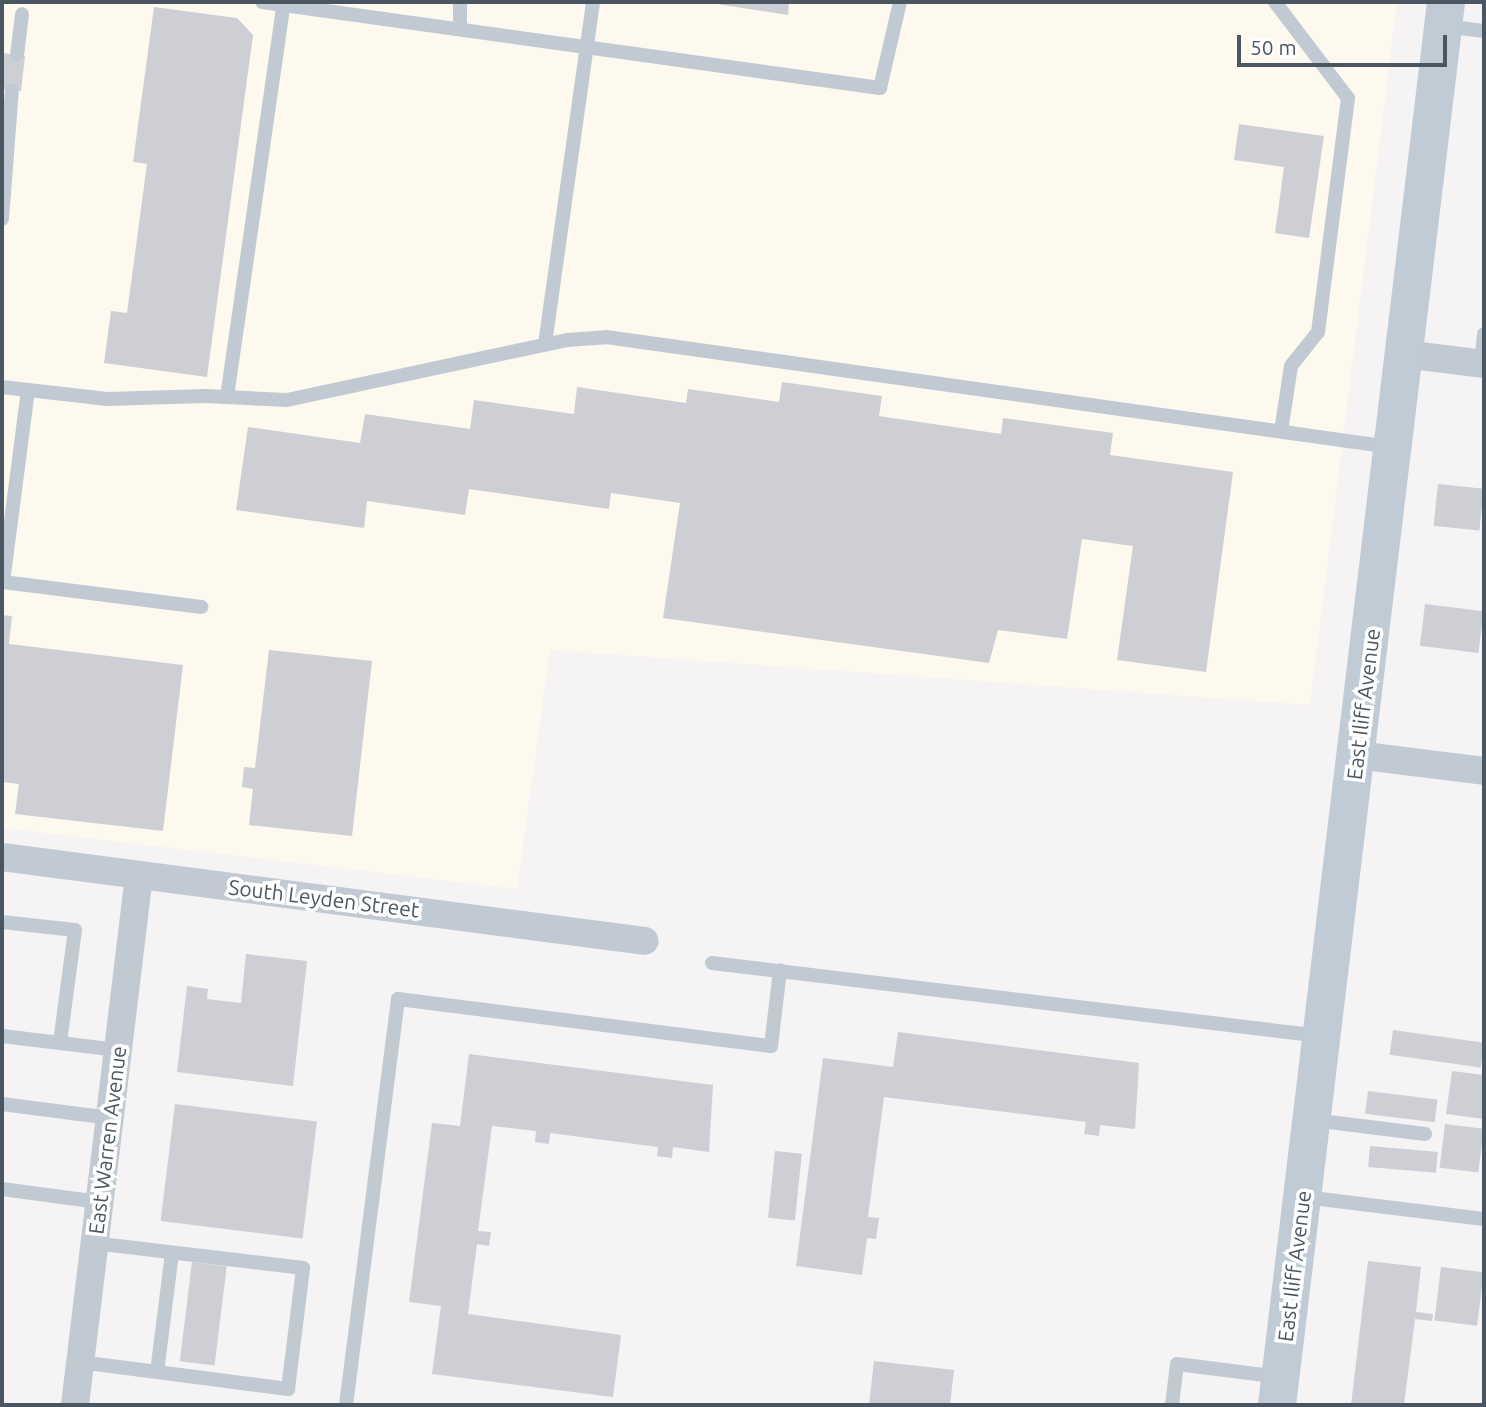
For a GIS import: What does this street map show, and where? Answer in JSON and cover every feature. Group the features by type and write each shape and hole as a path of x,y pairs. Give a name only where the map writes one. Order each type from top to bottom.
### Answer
{"street":[{"name":"East Iliff Avenue","path":"1279,1391 1445,14"},
{"path":"1404,354 1483,363"},
{"path":"1356,755 1484,771"},
{"name":"South Leyden Street","path":"2,857 645,941"},
{"name":"East Warren Avenue","path":"75,1405 139,875"}],"lane":[{"path":"262,2 880,88 900,2"},
{"path":"460,2 460,29"},
{"path":"545,344 593,2"},
{"path":"1275,2 1348,98 1318,332 1291,366 1281,431"},
{"path":"227,397 284,3"},
{"path":"17,55 22,14"},
{"path":"1445,14 1484,31"},
{"path":"2,219 12,90"},
{"path":"1483,363 1484,334"},
{"path":"2,387 107,399 301,399 545,344 594,337 623,338 1393,447"},
{"path":"27,390 3,582 201,607"},
{"path":"2,922 75,930 60,1043"},
{"path":"712,963 1322,1036"},
{"path":"346,1405 398,999 771,1046 780,971"},
{"path":"2,1036 118,1050"},
{"path":"2,1104 110,1118"},
{"path":"1312,1119 1425,1134"},
{"path":"2,1189 99,1202"},
{"path":"1303,1197 1484,1219"},
{"path":"80,1362 288,1389 303,1268 94,1244"},
{"path":"157,1372 172,1253"},
{"path":"1172,1405 1177,1364 1279,1391"}],"shaded area":[{"path":"2,2 1397,2 1310,705 550,650 517,889 2,828"}],"building":[{"path":"704,2 789,2 788,15"},
{"path":"154,7 237,18 253,35 207,377 104,363 111,311 127,313 147,164 133,162"},
{"path":"2,53 25,56 21,91 2,89"},
{"path":"1239,124 1324,136 1309,238 1275,233 1284,167 1234,160"},
{"path":"782,382 882,396 879,416 1001,434 1003,418 1113,433 1110,455 1233,472 1206,672 1117,660 1133,546 1082,539 1067,639 998,630 989,663 663,618 680,503 611,493 609,509 469,489 465,515 367,501 364,528 236,510 248,427 360,443 365,414 470,429 474,400 574,414 577,387 686,403 688,389 779,402"},
{"path":"1438,484 1484,489 1479,531 1434,526"},
{"path":"1425,604 1484,611 1478,653 1420,646"},
{"path":"2,615 12,616 9,644 183,665 163,831 15,814 19,784 2,782"},
{"path":"269,650 372,661 352,836 249,825 253,789 242,787 244,767 255,768"},
{"path":"246,954 307,961 293,1086 177,1072 187,986 208,989 207,999 241,1003"},
{"path":"1393,1030 1484,1043 1481,1068 1390,1055"},
{"path":"898,1032 1139,1063 1135,1129 1100,1125 1099,1136 1084,1134 1086,1122 884,1097 868,1217 879,1218 876,1239 867,1238 862,1275 796,1266 823,1058 893,1067"},
{"path":"469,1054 713,1085 709,1152 673,1147 672,1158 657,1156 658,1147 550,1133 549,1144 535,1142 536,1131 492,1126 478,1231 491,1232 489,1246 477,1244 468,1314 621,1335 613,1397 432,1374 441,1306 409,1302 432,1123 460,1126"},
{"path":"1452,1071 1484,1075 1484,1119 1446,1114"},
{"path":"1368,1091 1437,1100 1435,1122 1365,1114"},
{"path":"175,1104 317,1121 303,1239 161,1221"},
{"path":"1445,1124 1484,1129 1478,1172 1440,1168"},
{"path":"1370,1146 1438,1152 1436,1173 1368,1167"},
{"path":"775,1151 802,1154 795,1220 768,1218"},
{"path":"1368,1261 1421,1267 1416,1312 1433,1314 1432,1321 1415,1319 1404,1405 1351,1405"},
{"path":"192,1262 227,1266 215,1366 180,1361"},
{"path":"1441,1267 1484,1272 1477,1326 1434,1321"},
{"path":"874,1361 954,1370 950,1405 869,1405"}]}
